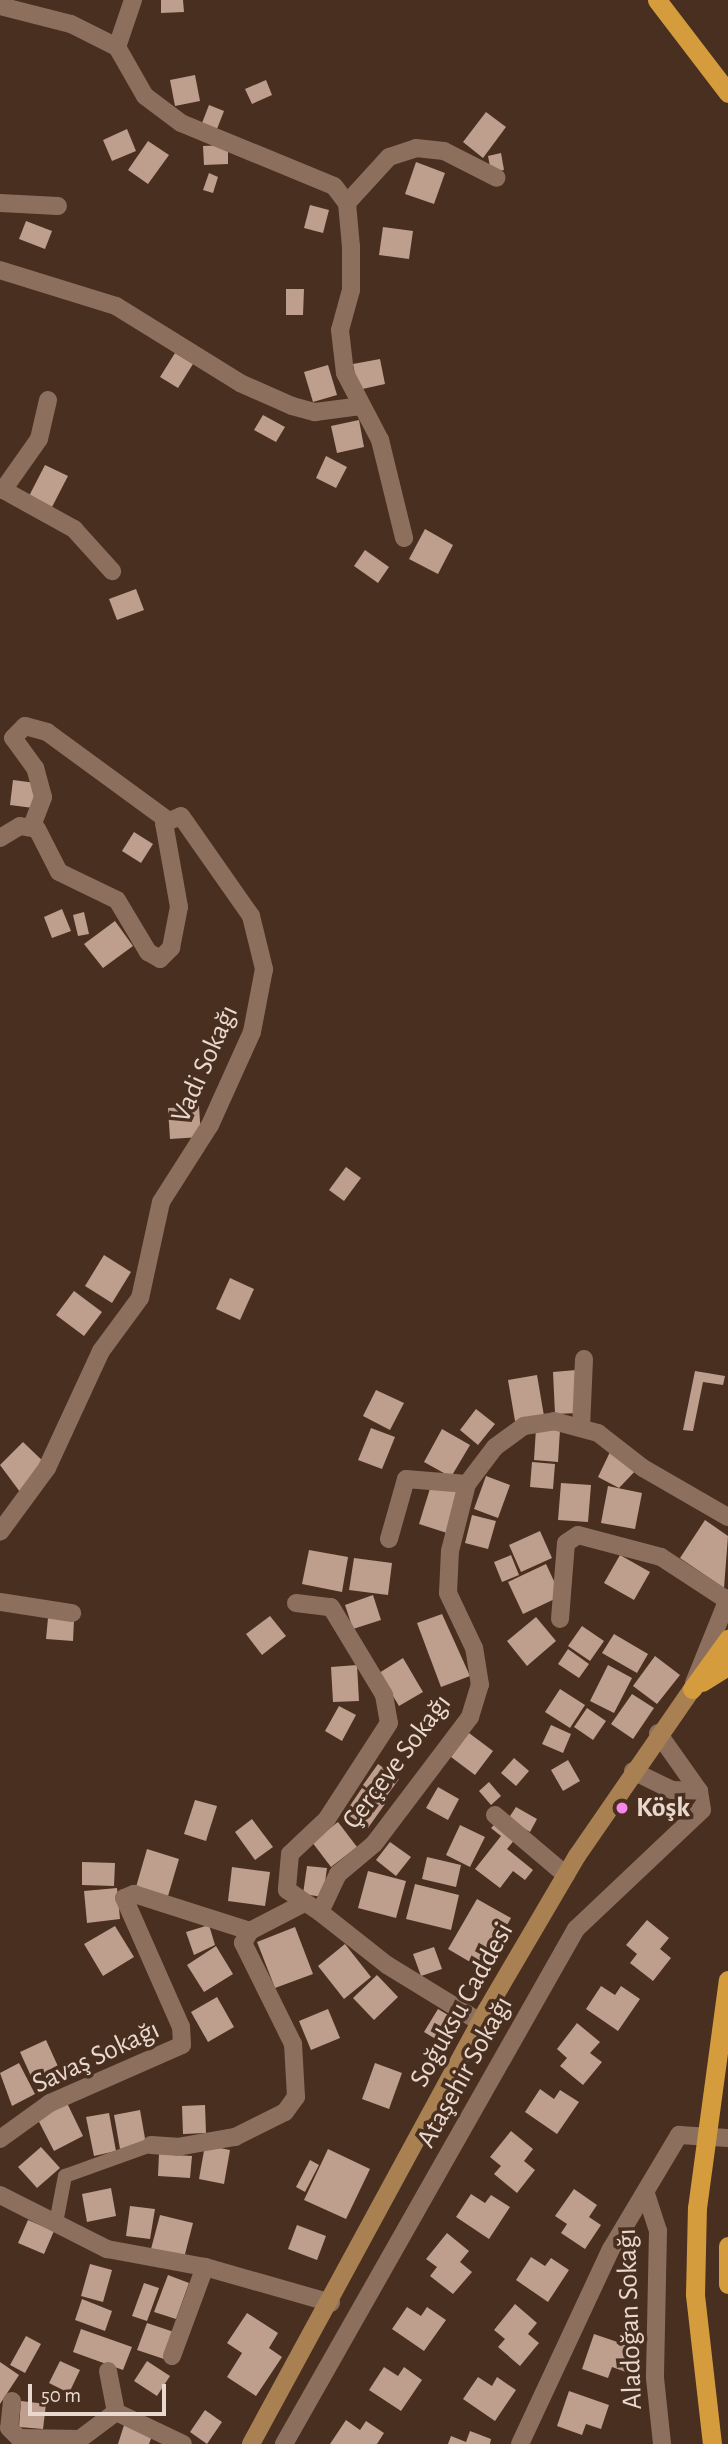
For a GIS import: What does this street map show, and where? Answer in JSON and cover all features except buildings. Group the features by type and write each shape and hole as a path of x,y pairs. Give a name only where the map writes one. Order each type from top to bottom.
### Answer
{"highway":[{"path":"657,0 728,93"},
{"path":"699,1684 728,1639"},
{"path":"699,1684 728,1667"},
{"path":"699,1684 728,1677"},
{"path":"712,2444 695,2294 697,2208 728,1980"},
{"path":"728,2246 728,2284"}],"main road":[{"name":"Soğuksu Caddesi","path":"251,2444 331,2303 480,2022 566,1875 658,1733 699,1684"}],"street":[{"path":"117,47 133,0"},
{"path":"0,6 71,24 117,47 145,96 181,123 318,174 346,203 351,290 340,330 345,373 380,440 404,538"},
{"path":"346,203 388,157 416,148 444,150 497,177"},
{"path":"0,203 58,206"},
{"path":"0,270 116,306 240,383 292,407 315,412 361,406"},
{"path":"48,400 39,439 1,489 74,529 112,571"},
{"name":"Vadi Sokağı","path":"0,1532 47,1468 101,1351 140,1298 162,1202 210,1125 259,1013 264,969 251,916 186,821 166,819 47,732 25,726 13,738 35,768 43,797 32,826"},
{"path":"0,838 32,826 59,872 117,900 148,952 160,959 171,948 179,907 166,819"},
{"path":"581,1428 584,1359"},
{"name":"Çerçeve Sokağı","path":"312,1908 338,1874 374,1843 470,1717 480,1685 474,1648 448,1593 450,1551 467,1484 495,1447 524,1426 554,1421 581,1428 728,1517"},
{"path":"389,1539 406,1479 467,1484"},
{"path":"560,1619 566,1543 578,1535 661,1557 728,1600"},
{"name":"Soğuksu Caddesi","path":"699,1684 728,1600"},
{"path":"0,1602 72,1613"},
{"path":"296,1603 331,1607 384,1695 389,1723 334,1809 290,1854 287,1890 387,1965 480,2022"},
{"path":"658,1733 699,1791"},
{"path":"633,1771 673,1790 699,1791"},
{"name":"Ataşehir Sokağı","path":"285,2444 576,1929 680,1837 702,1810 699,1791"},
{"path":"495,1815 566,1875"},
{"name":"Savaş Sokağı","path":"0,2139 50,2103 182,2045 181,2027 124,1898 134,1894 250,1931"},
{"path":"55,2223 65,2176 151,2145 177,2147 235,2137 285,2112 296,2097 293,2044 247,1958 250,1931 312,1908"},
{"path":"520,2444 611,2249 679,2135 728,2138"},
{"name":"Aladoğan Sokağı","path":"646,2194 658,2231 655,2378 662,2444"},
{"path":"0,2195 107,2249 205,2267 331,2303"},
{"path":"173,2356 205,2267"},
{"path":"108,2371 116,2412"},
{"path":"12,2401 9,2428 19,2438 80,2439 116,2412"},
{"path":"116,2412 183,2444"}],"place":[{"name":"Köşk","path":"622,1808"}]}
